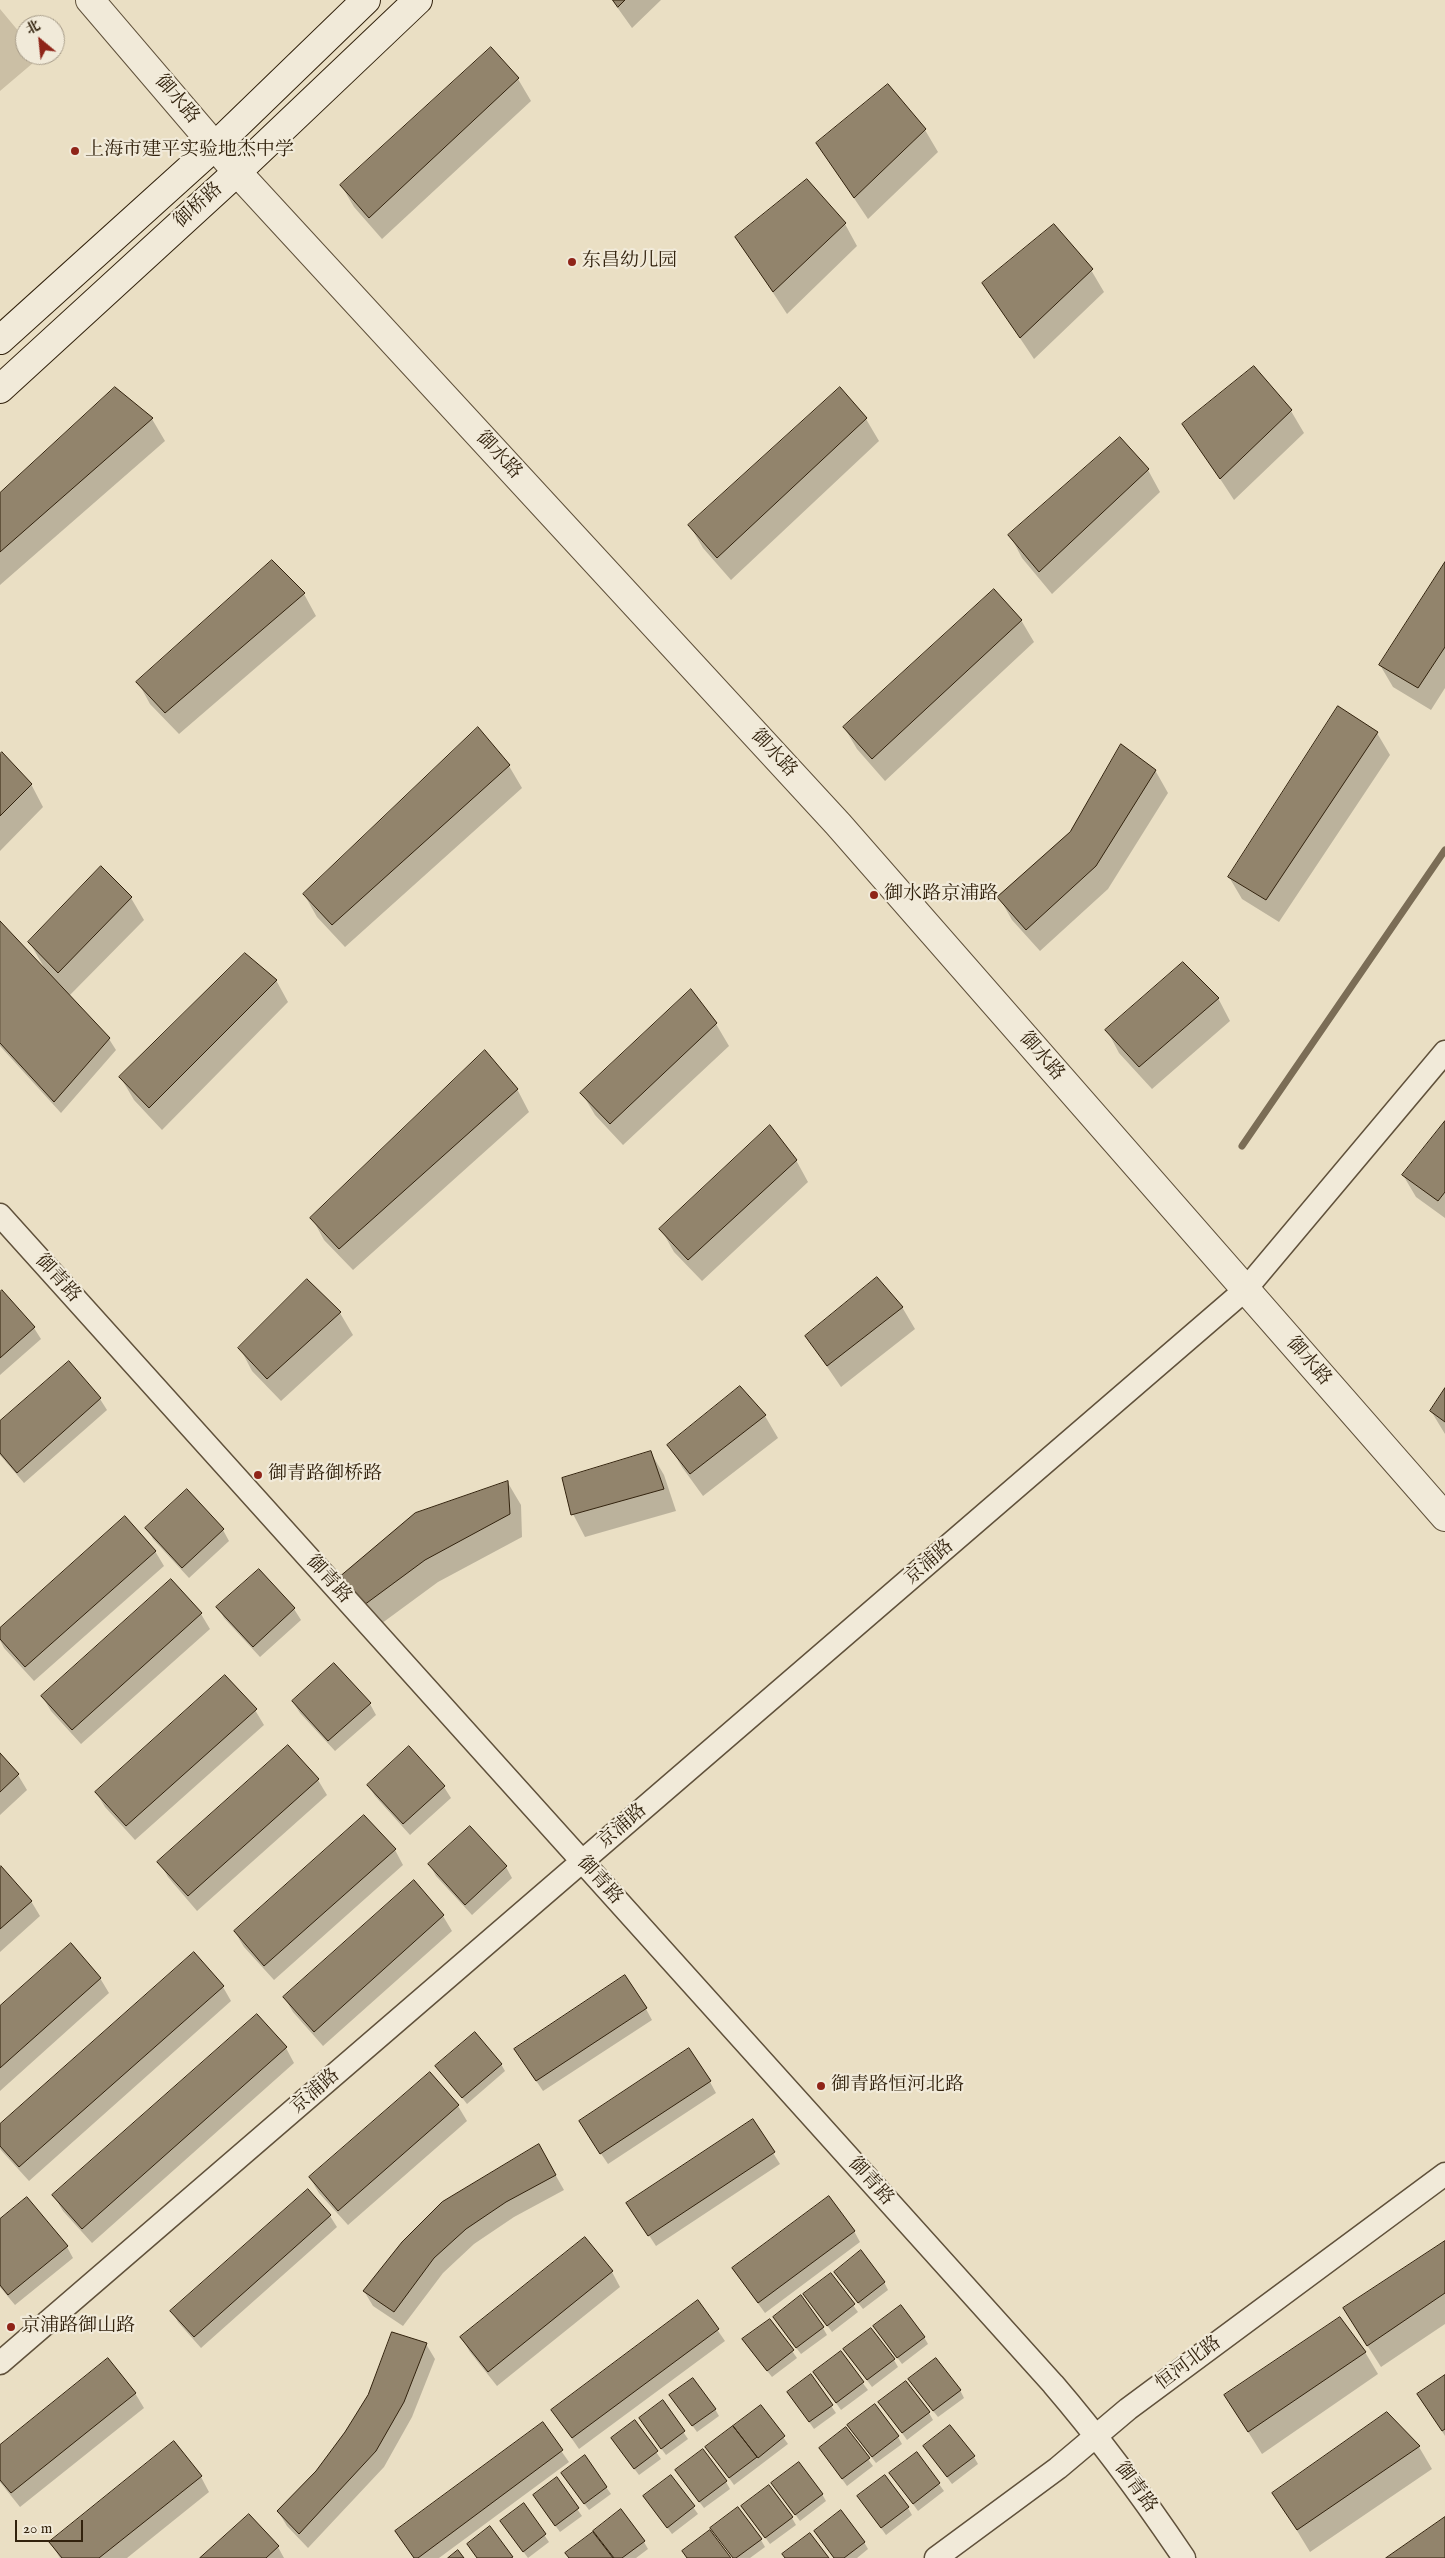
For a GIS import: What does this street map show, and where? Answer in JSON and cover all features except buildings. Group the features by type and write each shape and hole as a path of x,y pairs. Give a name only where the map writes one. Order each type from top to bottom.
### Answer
{"street":[{"name":"御水路","path":"90,0 237,172 838,824 1445,1517"},
{"name":"御桥路","path":"0,340 214,146 366,0"},
{"name":"御桥路","path":"0,389 237,172 418,0"},
{"name":"京浦路","path":"0,2364 1245,1290 1445,1052"},
{"name":"御青路","path":"0,1215 1097,2435 1141,2494 1184,2558"},
{"name":"恒河北路","path":"936,2558 1058,2468 1144,2397 1445,2174"}],"shaded area":[{"path":"0,9 15,27 15,65 31,65 0,91"}],"waterway":[{"path":"1242,1146 1445,850"}],"place":[{"name":"上海市建平实验地杰中学","path":"75,151"},
{"name":"东昌幼儿园","path":"572,262"},
{"name":"御水路京浦路","path":"874,895"},
{"name":"御青路御桥路","path":"258,1475"},
{"name":"御青路恒河北路","path":"821,2086"},
{"name":"京浦路御山路","path":"11,2327"}]}
